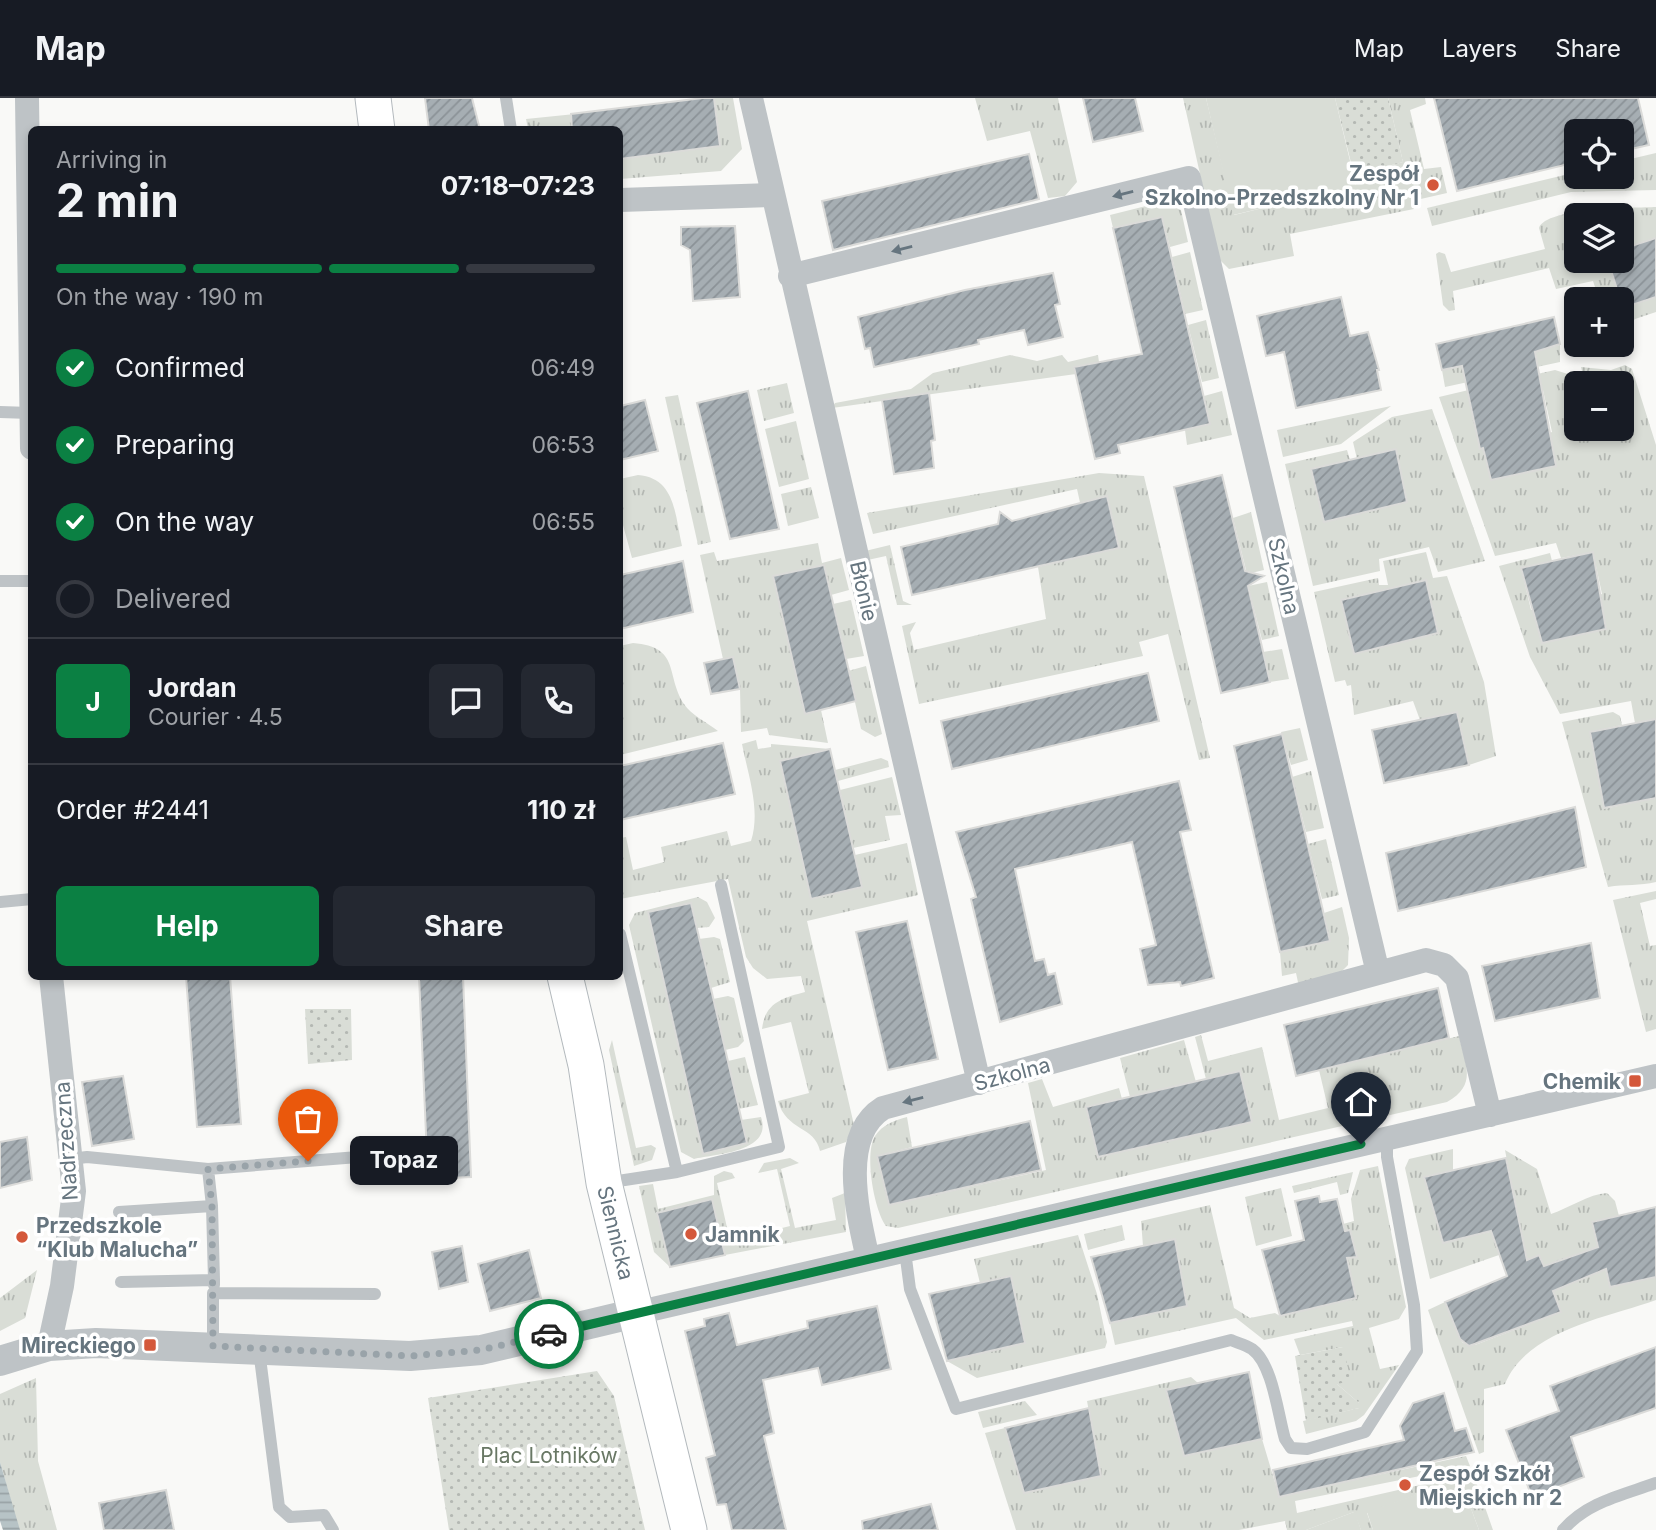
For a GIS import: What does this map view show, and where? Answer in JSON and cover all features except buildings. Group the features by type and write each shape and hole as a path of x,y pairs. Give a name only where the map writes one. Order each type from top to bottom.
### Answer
{"main road":[{"path":"373,98 376,126"},
{"name":"Siennicka","path":"566,980 586,1065 604,1183 689,1530"}],"street":[{"path":"27,98 28,198"},
{"name":"Błonie","path":"751,98 790,276 979,1083"},
{"name":"Szkolna","path":"790,276 1189,178 1378,973"},
{"path":"623,201 772,195"},
{"name":"Szkolna","path":"868,1259 855,1160 856,1142 863,1126 883,1108 1426,960 1444,965 1457,978 1490,1115"},
{"name":"Nadrzeczna","path":"49,1346 62,1286 74,1191 51,980"},
{"path":"0,1361 49,1346 96,1343 410,1356 448,1354 636,1313 1656,1076"}],"lane":[{"path":"506,98 510,126"},
{"path":"0,412 28,398"},
{"path":"0,580 28,581"},
{"path":"604,1183 677,1172 779,1147 721,885"},
{"path":"0,902 28,899"},
{"path":"623,947 677,1172"},
{"path":"905,1251 910,1289 956,1409 1231,1340 1253,1350 1261,1359 1267,1370 1285,1439 1292,1448 1307,1449 1365,1432 1418,1351 1415,1305 1387,1157 1387,1139"},
{"path":"71,1159 87,1157 208,1169 358,1157"},
{"path":"208,1169 212,1206 213,1346"},
{"path":"119,1212 212,1206"},
{"path":"121,1282 375,1294"},
{"path":"258,1350 279,1507 290,1517 324,1515 333,1530"},
{"path":"1563,1530 1578,1514 1596,1504 1656,1483"}],"green space":[{"path":"714,98 733,98 742,149 721,171 623,179 623,159 720,146"},
{"path":"975,98 1058,98 1077,182 1065,196 1048,198 1030,131 987,141"},
{"path":"1183,98 1206,98 1234,215 1356,185 1354,175 1403,162 1388,98 1425,98 1426,104 1410,110 1424,169 1441,167 1447,193 1412,201 1414,209 1290,234 1294,256 1229,269 1219,259"},
{"path":"1206,98 1335,98 1356,186 1233,215"},
{"path":"1335,98 1388,98 1403,162 1354,175"},
{"path":"575,114 577,126 527,126 526,119"},
{"path":"1656,153 1656,190 1571,192 1432,226 1427,208 1564,175 1564,189 1634,189 1634,158"},
{"path":"1162,202 1181,210 1188,242 1170,247 1162,217 1113,228 1110,215"},
{"path":"1656,207 1656,238 1634,245 1634,208"},
{"path":"1564,214 1564,273 1612,273 1616,287 1595,287 1593,281 1556,289 1549,268 1453,291 1455,310 1449,311 1443,305 1436,254 1445,254 1451,272 1545,249 1539,228 1545,221"},
{"path":"1190,252 1203,310 1185,314 1172,257"},
{"path":"1656,297 1656,312 1634,320 1634,302"},
{"path":"1206,320 1219,378 1202,382 1188,325"},
{"path":"1560,345 1560,362 1445,387 1442,370"},
{"path":"1010,355 1037,361 1062,355 1068,362 1098,355 1099,362 1076,374 832,408 835,403 911,389 933,373"},
{"path":"1625,365 1633,371 1582,371 1581,367 1611,370"},
{"path":"1555,370 1564,373 1564,441 1634,441 1634,375 1656,445 1656,719 1635,723 1631,701 1560,714 1530,657 1499,566 1550,553 1552,561 1521,568 1531,610 1538,610 1586,633 1606,628 1596,596 1602,594 1593,552 1561,558 1556,543 1495,556 1439,397 1494,384 1481,449 1487,447 1492,480 1555,466 1545,434 1552,432 1543,390 1511,396 1511,380"},
{"path":"787,383 794,413 764,421 757,390"},
{"path":"1222,391 1232,435 1187,445 1185,430 1210,424 1204,396"},
{"path":"678,395 711,542 698,545 665,397"},
{"path":"1391,406 1341,444 1283,457 1277,430"},
{"path":"1432,409 1485,561 1438,572 1429,547 1379,559 1380,571 1313,586 1285,464 1347,450 1350,460 1311,469 1324,521 1407,502 1396,450 1357,459 1353,442 1392,417"},
{"path":"796,421 809,479 779,487 765,429"},
{"path":"1099,473 1144,476 1210,758 1199,760 1168,634 1139,642 1143,656 919,704 902,626 916,622 910,633 914,650 1046,619 1038,567 1119,548 1108,500 1081,507 1077,489 873,534 867,513"},
{"path":"638,475 651,478 667,491 675,511 682,546 632,558 623,525 623,478"},
{"path":"811,487 819,518 788,526 781,494"},
{"path":"1251,512 1264,570 1247,574 1233,518"},
{"path":"818,543 822,563 841,558 849,590 831,595 824,565 774,576 805,714 821,710 828,743 769,735 767,728 741,732 740,689 733,658 723,659 700,555 714,552 717,561"},
{"path":"890,545 903,601 912,605 897,605 886,556 863,561 861,552"},
{"path":"1426,552 1433,578 1447,576 1484,682 1496,756 1469,765 1457,712 1420,720 1413,701 1354,715 1351,685 1347,686 1345,680 1335,682 1314,592 1378,578 1379,585 1388,585 1383,561"},
{"path":"1267,582 1279,636 1262,640 1248,586"},
{"path":"851,600 864,656 846,659 833,604"},
{"path":"633,643 659,650 669,664 684,704 718,731 623,754 623,645"},
{"path":"1282,649 1289,679 1270,682 1263,652"},
{"path":"866,666 882,734 875,737 861,729 848,671"},
{"path":"1613,712 1620,716 1622,725 1590,732 1608,808 1656,798 1656,882 1608,887 1562,722"},
{"path":"1300,728 1308,760 1291,765 1281,732"},
{"path":"756,740 758,749 771,747 771,744 830,749 780,761 811,899 861,887 855,855 907,843 918,895 807,921 854,1125 846,1142 820,1151 812,1137 787,1118 778,1101 809,1093 791,1022 762,1029 771,1007 805,992 801,976 767,979 753,968 746,957 728,879 623,898 623,838 626,837 633,870 664,862 661,847 727,831 731,846 751,841 754,805 742,744"},
{"path":"881,758 888,761 889,767 838,781 835,770"},
{"path":"1311,771 1324,828 1306,832 1292,777"},
{"path":"892,777 901,815 885,816 890,840 853,848 840,790"},
{"path":"1326,839 1339,895 1322,899 1308,844"},
{"path":"1656,891 1656,899 1640,903 1650,946 1656,945 1656,1029 1646,1032 1613,900"},
{"path":"698,897 707,902 715,918 709,927 697,928 691,903 648,913 703,1154 746,1143 741,1120 761,1117 763,1129 759,1138 741,1149 694,1159 681,1152 629,925 635,913"},
{"path":"1342,907 1349,938 1348,965 1338,975 1299,987 1296,973 1282,976 1280,952 1329,941 1324,913"},
{"path":"699,939 720,939 730,982 711,988"},
{"path":"728,996 734,998 744,1041 738,1047 725,1050 713,999"},
{"path":"305,1009 351,1009 352,1060 308,1064"},
{"path":"1201,1035 1208,1061 1262,1047 1279,1120 1328,1108 1319,1070 1459,1036 1466,1065 1466,1081 1457,1095 1447,1102 898,1228 886,1226 874,1195 870,1155 875,1136 881,1129 902,1118 907,1117 912,1147 877,1156 889,1205 1046,1170 1028,1083 1042,1079 1053,1107 1119,1088 1122,1099 1086,1107 1099,1157 1252,1122 1240,1071 1206,1079 1195,1037"},
{"path":"612,1040 636,1148 651,1145 656,1148 652,1160 634,1166 609,1050"},
{"path":"1184,1040 1196,1082 1130,1097 1120,1058"},
{"path":"745,1057 758,1105 739,1109 728,1061"},
{"path":"1453,1149 1453,1170 1424,1177 1443,1243 1519,1225 1505,1150 1537,1169 1551,1214 1600,1194 1607,1193 1615,1201 1619,1216 1592,1222 1610,1286 1656,1277 1656,1300 1592,1320 1549,1338 1516,1366 1505,1384 1484,1389 1484,1452 1479,1454 1428,1310 1445,1302 1460,1339 1463,1343 1475,1345 1561,1312 1553,1291 1560,1261 1544,1266 1539,1255 1504,1268 1499,1255 1430,1279 1405,1168 1409,1159"},
{"path":"790,1158 799,1163 781,1169 795,1228 836,1220 832,1198 845,1193 846,1232 725,1255 712,1200 658,1213 670,1267 654,1252 639,1186 653,1184 658,1209 714,1195 714,1176 724,1171 732,1173 735,1178 717,1183 730,1241 790,1226 777,1169 758,1173 764,1163"},
{"path":"1378,1166 1406,1307 1399,1319 1369,1328 1380,1369 1399,1365 1364,1415 1356,1421 1306,1434 1303,1421 1359,1408 1359,1403 1337,1384 1343,1347 1300,1355 1294,1339 1353,1326 1352,1321 1264,1340 1236,1318 1115,1345 1110,1323 1187,1306 1175,1239 1143,1246 1141,1221 1210,1205 1234,1308 1250,1318 1275,1313 1280,1316 1356,1298 1347,1258 1357,1257 1350,1230 1345,1231 1343,1224 1354,1221 1351,1199 1360,1170"},
{"path":"1353,1172 1348,1193 1340,1195 1337,1182 1294,1193 1292,1186"},
{"path":"1281,1188 1292,1236 1256,1246 1245,1197"},
{"path":"1122,1225 1125,1240 1088,1250 1084,1234"},
{"path":"1078,1235 1097,1294 1107,1342 1105,1348 977,1378 947,1361 1025,1343 1011,1276 980,1283 974,1259"},
{"path":"37,1270 25,1318 0,1331 0,1298"},
{"path":"1343,1347 1351,1381 1337,1384 1359,1403 1359,1408 1306,1421 1295,1356"},
{"name":"Plac Lotników","path":"597,1371 614,1396 645,1530 449,1530 428,1398"},
{"path":"1191,1377 1198,1383 1166,1391 1184,1456 1262,1439 1279,1496 1466,1456 1470,1466 1295,1501 1297,1513 1473,1473 1493,1530 1479,1530 1460,1479 1367,1513 1373,1530 1361,1530 1354,1512 1306,1530 1287,1530 1285,1521 1239,1530 1016,1530 985,1433 1005,1428 1024,1493 1101,1476 1087,1401"},
{"path":"36,1378 38,1461 57,1530 19,1530 0,1462 0,1394"},
{"path":"1025,1401 1037,1415 983,1428 978,1412"},
{"path":"1460,1479 1479,1530 1373,1530 1367,1512"},
{"path":"1354,1512 1361,1530 1306,1530"}],"shaded area":[{"path":"0,1462 20,1530 3,1530 0,1521"}],"way so far":[{"path":"308,1161 208,1169 212,1206 213,1346 410,1356 481,1350 549,1334"}],"place":[{"name":"Zespół Szkolno-Przedszkolny Nr 1","path":"1433,185"},
{"name":"Chemik","path":"1635,1081"},
{"name":"Topaz","path":"308,1161"},
{"name":"Jamnik","path":"691,1234"},
{"name":"Przedszkole “Klub Malucha”","path":"22,1237"},
{"name":"Mireckiego","path":"150,1345"},
{"name":"Zespół Szkół Miejskich nr 2","path":"1405,1485"}],"route":[{"path":"549,1334 1361,1144"}]}
